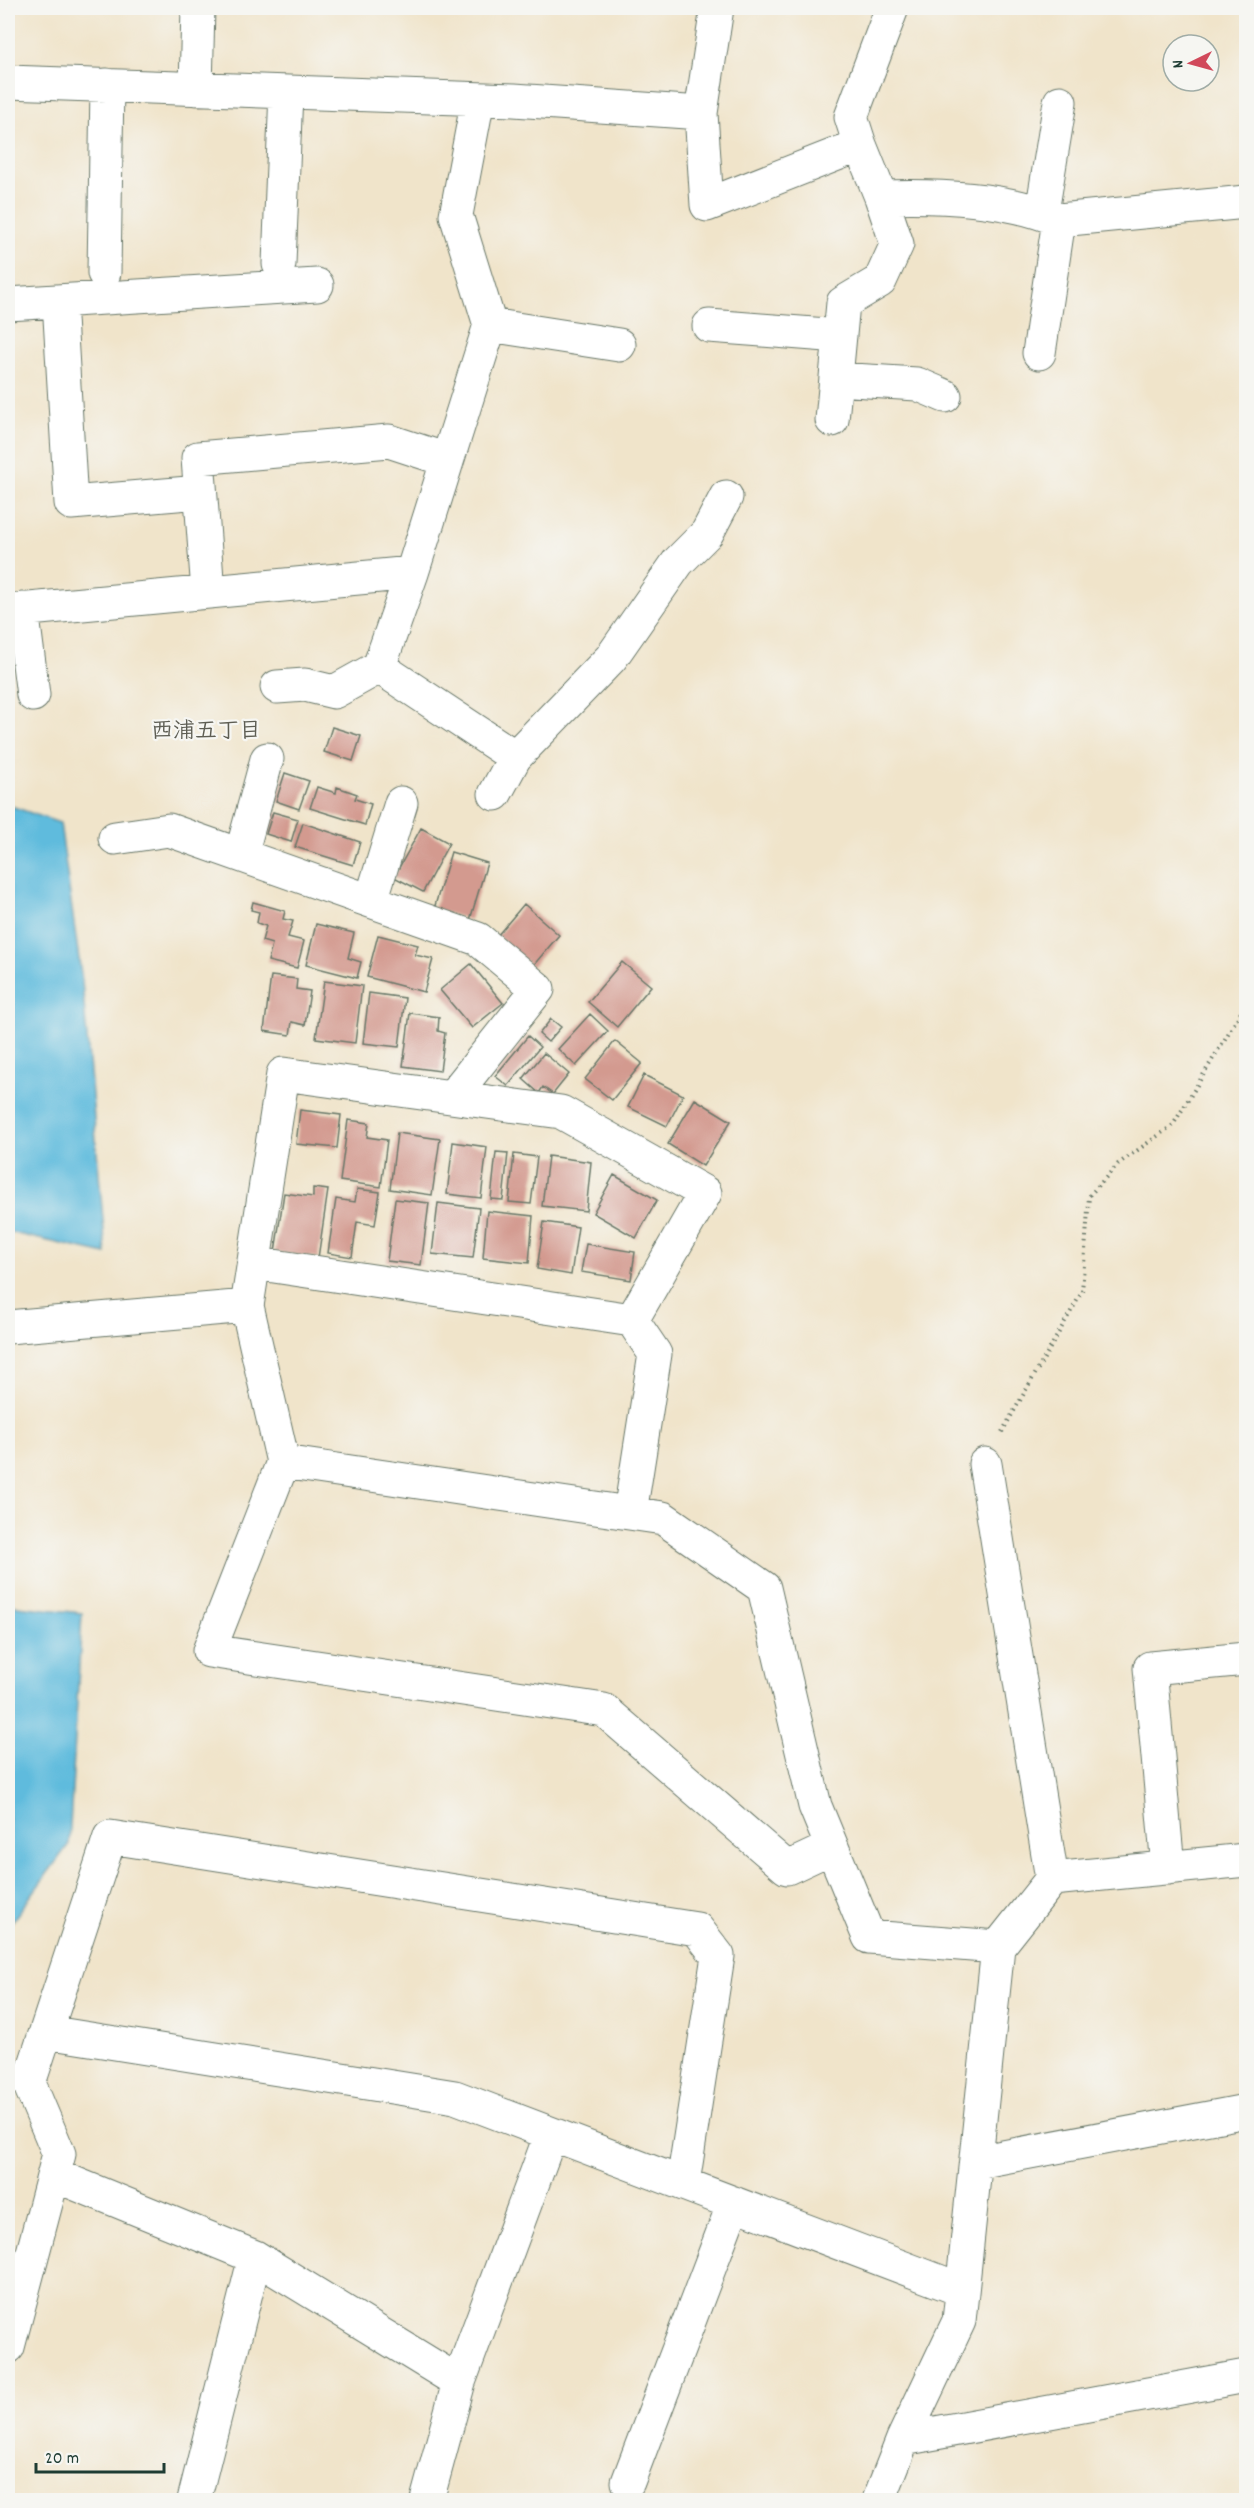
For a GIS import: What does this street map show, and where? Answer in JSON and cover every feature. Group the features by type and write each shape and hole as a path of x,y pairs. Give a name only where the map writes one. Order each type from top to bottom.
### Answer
{"street":[{"path":"196,88 198,8"},
{"path":"717,8 701,113 707,205 860,145"},
{"path":"832,420 843,303 880,281 897,244 851,117 892,8"},
{"path":"8,82 478,99 701,113"},
{"path":"105,273 107,85"},
{"path":"279,264 286,92"},
{"path":"277,687 305,685 334,692 379,667 412,573 489,325 456,215 478,99"},
{"path":"1039,353 1060,102"},
{"path":"881,197 939,195 1050,216 1246,202"},
{"path":"8,304 317,285"},
{"path":"59,301 70,503 201,492"},
{"path":"489,325 619,345"},
{"path":"709,326 840,336"},
{"path":"836,379 917,384 945,396"},
{"path":"208,592 198,458 389,441 447,460"},
{"path":"495,794 515,757 611,658 678,562 707,533 726,497"},
{"path":"33,696 15,610 412,573"},
{"path":"379,667 515,757"},
{"path":"241,855 267,759"},
{"path":"371,901 400,803"},
{"path":"115,838 169,830 478,939 538,989 452,1097"},
{"path":"632,1320 705,1193 561,1112 283,1074 247,1306 283,1462 209,1651 604,1710 787,1868 832,1847"},
{"path":"254,1263 632,1320 655,1354 630,1513"},
{"path":"8,1327 247,1306"},
{"path":"283,1462 663,1518 764,1588 815,1806 869,1937 998,1947"},
{"path":"985,1464 1052,1879"},
{"path":"1168,1868 1150,1668 1246,1659"},
{"path":"8,2347 58,2154 29,2084 110,1838 698,1929 718,1956 683,2183"},
{"path":"879,2500 903,2439 959,2321 998,1947 1052,1879 1246,1860"},
{"path":"46,2032 455,2097 962,2290"},
{"path":"977,2162 1246,2111"},
{"path":"427,2500 459,2382 551,2134"},
{"path":"54,2175 255,2257 459,2382"},
{"path":"628,2482 734,2203"},
{"path":"194,2500 255,2257"},
{"path":"903,2439 1246,2376"}],"path":[{"path":"985,1464 1082,1292 1089,1196 1118,1164 1173,1125 1246,1004"}],"water":[{"path":"8,805 60,823 82,981 106,1254 8,1232"},
{"path":"8,1605 82,1613 69,1844 8,1927"}],"building":[{"path":"332,727 361,736 353,761 324,752"},
{"path":"285,773 309,781 299,809 276,801"},
{"path":"317,787 336,793 337,787 357,794 355,799 371,804 365,825 310,808"},
{"path":"273,812 298,819 291,842 266,834"},
{"path":"303,823 360,842 353,865 295,847"},
{"path":"421,828 449,843 423,892 394,877"},
{"path":"451,852 487,863 470,920 434,909"},
{"path":"253,902 285,911 283,919 293,921 288,937 304,941 297,968 268,961 272,944 262,941 266,926 257,923 259,912 251,910"},
{"path":"524,904 559,935 532,967 497,936"},
{"path":"316,924 354,933 348,958 361,962 357,978 306,965"},
{"path":"378,935 418,945 415,955 433,959 424,992 367,977"},
{"path":"622,962 651,986 617,1027 588,1002"},
{"path":"471,964 503,1003 472,1028 440,990"},
{"path":"271,976 297,979 296,989 310,991 305,1025 292,1022 290,1035 264,1031"},
{"path":"324,981 362,986 355,1043 316,1038"},
{"path":"369,993 405,998 399,1047 363,1043"},
{"path":"410,1013 439,1017 438,1031 445,1033 440,1071 403,1066"},
{"path":"590,1014 608,1031 576,1066 558,1049"},
{"path":"551,1019 561,1027 548,1042 539,1034"},
{"path":"528,1036 540,1047 508,1086 495,1076"},
{"path":"615,1041 642,1063 612,1100 585,1079"},
{"path":"544,1053 569,1074 553,1094 543,1087 539,1093 523,1079"},
{"path":"644,1075 683,1095 667,1126 628,1107"},
{"path":"695,1099 731,1121 703,1166 668,1144"},
{"path":"300,1110 341,1115 337,1148 296,1144"},
{"path":"348,1120 369,1123 367,1137 387,1140 381,1187 340,1181"},
{"path":"397,1133 440,1139 432,1195 390,1189"},
{"path":"453,1142 487,1147 481,1198 447,1194"},
{"path":"496,1152 508,1153 503,1200 491,1199"},
{"path":"514,1154 537,1157 531,1204 509,1202"},
{"path":"548,1156 591,1162 586,1211 542,1206"},
{"path":"614,1175 657,1200 636,1238 593,1213"},
{"path":"313,1188 328,1190 318,1258 275,1252 284,1193 313,1197"},
{"path":"357,1189 380,1192 375,1225 357,1222 352,1257 328,1253 336,1199 355,1202"},
{"path":"395,1199 429,1203 421,1265 387,1261"},
{"path":"438,1203 479,1208 473,1258 432,1254"},
{"path":"487,1211 533,1216 529,1263 483,1258"},
{"path":"544,1222 578,1227 571,1275 537,1269"},
{"path":"586,1244 635,1252 631,1280 581,1272"}],"district":[{"name":"西浦五丁目","path":"206,729"}]}
